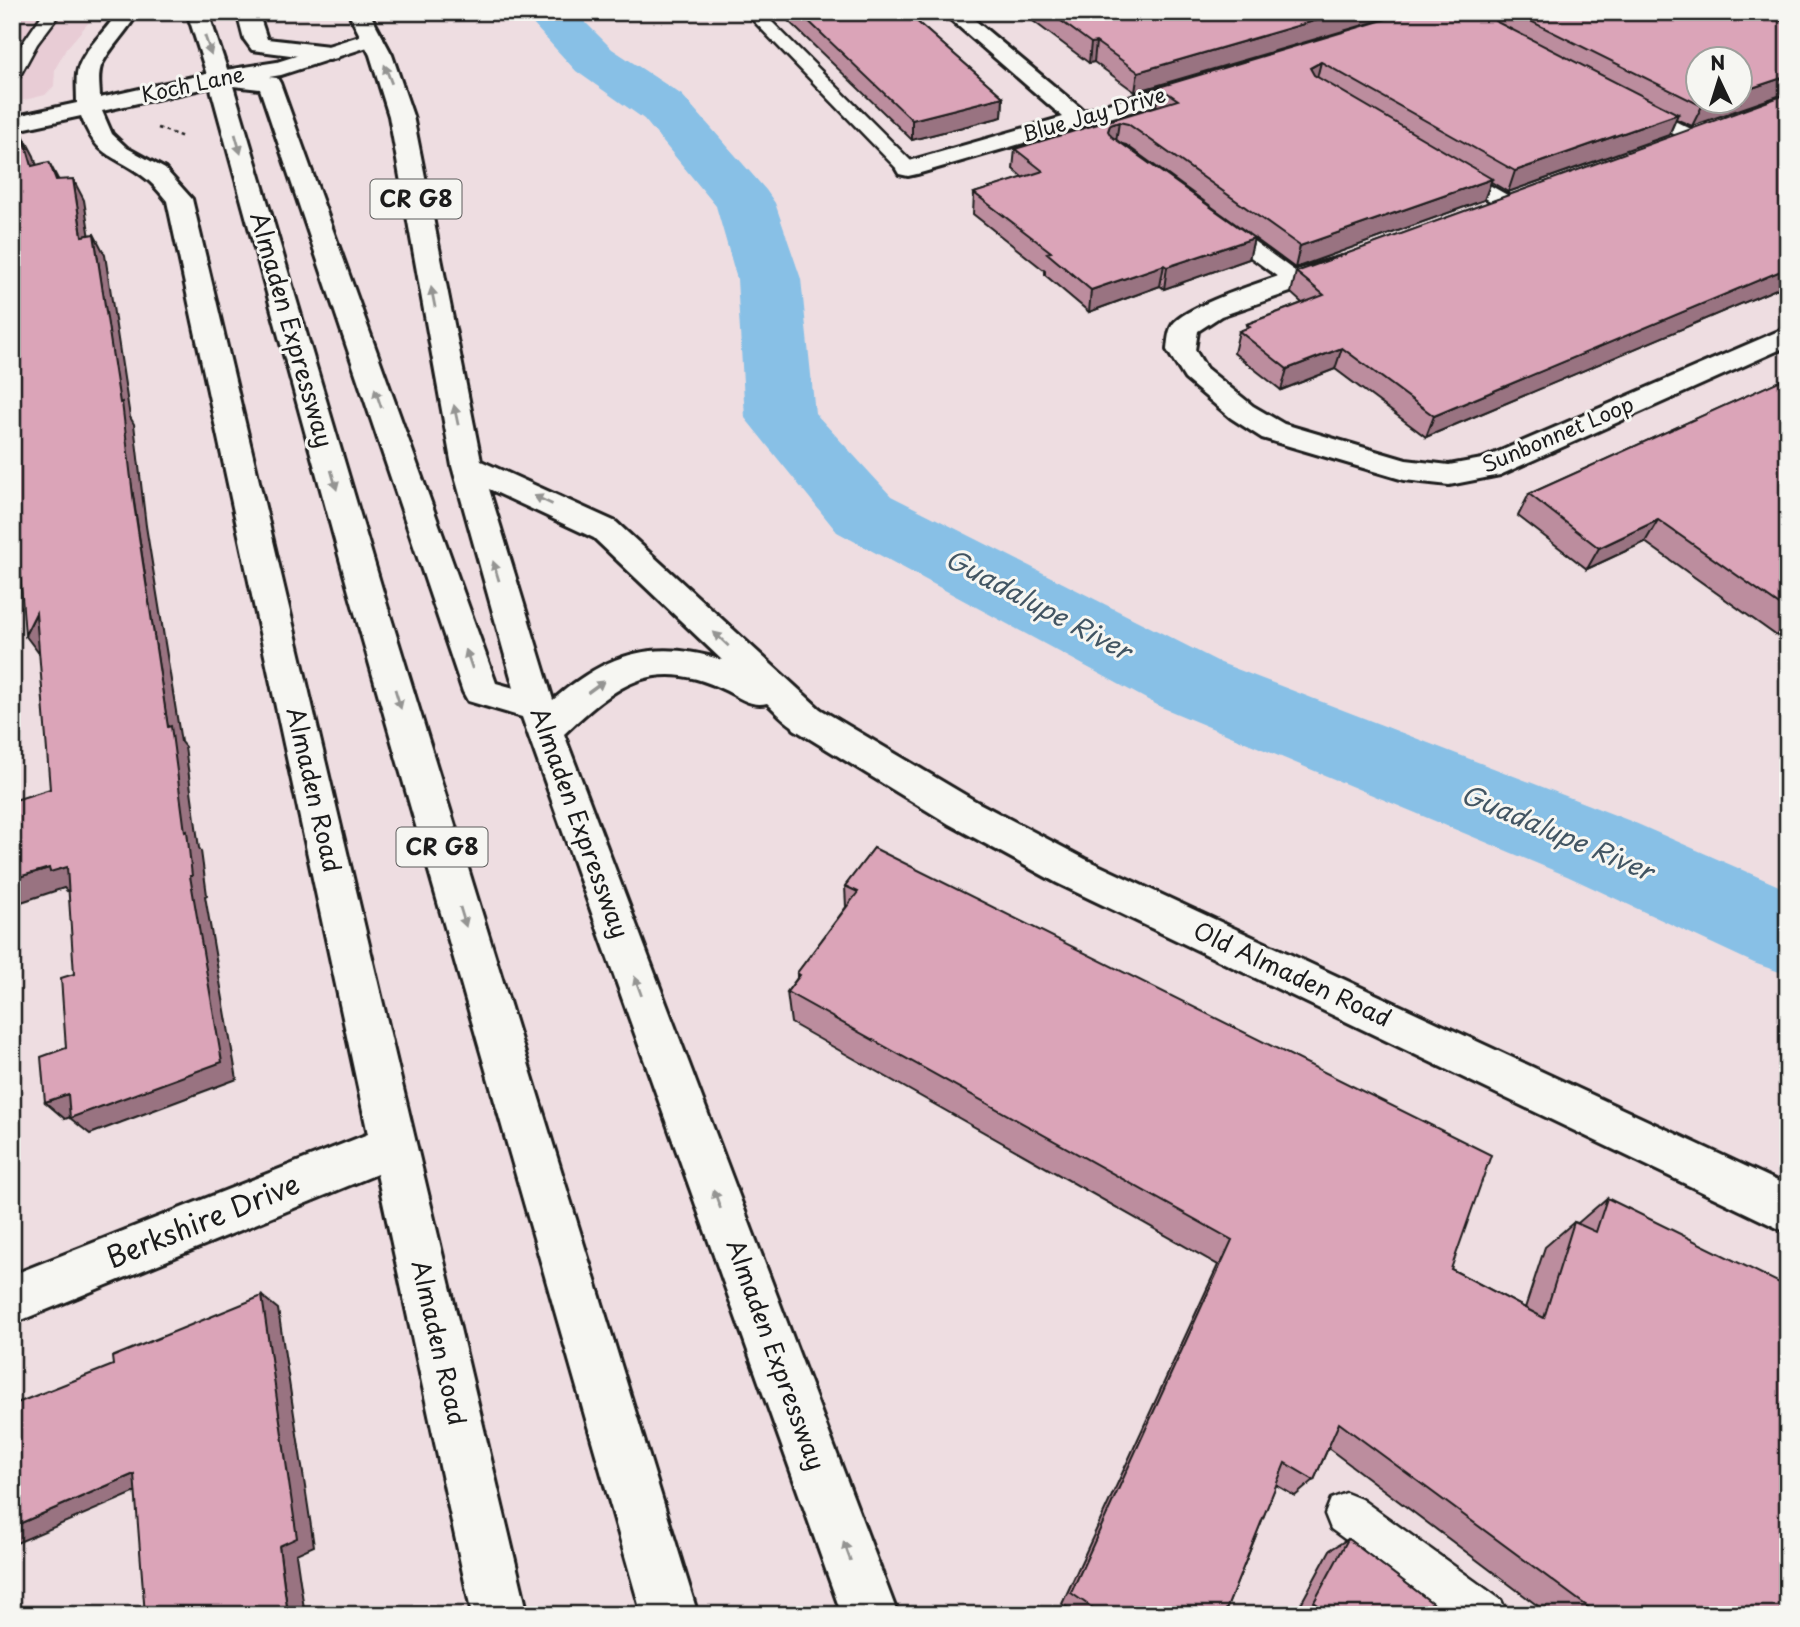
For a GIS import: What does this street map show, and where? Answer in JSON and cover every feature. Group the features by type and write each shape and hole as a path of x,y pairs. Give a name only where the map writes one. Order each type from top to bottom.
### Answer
{"main road":[{"name":"Almaden Road","path":"128,12 119,29 92,61 88,73 89,107 101,136 119,153 156,174 178,200 500,1615"},
{"name":"Almaden Expressway","path":"197,12 219,78 366,592 670,1615"},
{"path":"247,12 255,39 260,45 271,49 329,53"},
{"path":"952,12 1081,120"},
{"name":"Koch Lane","path":"12,124 219,78 281,68 329,53 365,25"},
{"name":"Almaden Expressway","path":"365,25 393,87 407,141 428,271 467,466 540,719 870,1615"},
{"name":"Blue Jay Drive","path":"908,169 1228,76"},
{"path":"219,78 269,83 481,692 540,719 618,672 648,663 694,663 722,672 807,719"},
{"path":"1656,150 1705,132"},
{"path":"1471,218 1521,200"},
{"name":"Sunbonnet Loop","path":"1371,254 1211,310 1185,327 1181,350 1195,373 1242,412 1273,431 1404,470 1450,475 1489,468 1788,335"},
{"path":"467,466 605,530 807,719"},
{"name":"Old Almaden Road","path":"807,719 963,813 1072,871 1788,1210"},
{"name":"Berkshire Drive","path":"12,1300 312,1176 394,1146"}],"lane":[{"path":"12,75 30,43 53,12"},
{"path":"753,12 908,169"},
{"path":"1619,97 1705,132"},
{"path":"1436,161 1521,200"},
{"path":"1205,215 1296,281"},
{"path":"1346,1514 1486,1615"}],"shaded area":[{"path":"12,12 95,12 95,15 66,49 55,69 54,86 45,95 12,103"}],"building":[{"path":"799,12 906,12 1003,97 912,120"},
{"path":"1049,12 1345,12 1138,72 1096,42 1091,43"},
{"path":"1410,12 1494,12 1492,14 1495,21 1678,114 1515,171 1321,62 1310,68 1314,75 1492,179 1300,246 1128,124 1119,122 1110,125 1108,131 1111,136 1254,238 1091,290 1047,253 1051,252 974,193 1043,171 1015,149 1178,100 1159,87"},
{"path":"1512,12 1761,12 1788,24 1788,76 1755,87 1755,46 1685,46 1685,98"},
{"path":"1788,94 1788,268 1434,416 1342,348 1287,369 1239,331 1250,327 1247,324 1324,295 1296,272 1727,116 1755,116 1755,106"},
{"path":"15,125 19,136 23,135 32,166 49,162 56,180 73,179 82,236 94,234 120,403 122,402 134,504 168,727 171,726 185,832 187,831 190,876 222,1062 70,1118 68,1094 45,1102 41,1057 66,1048 61,978 74,974 67,867 50,872 49,868 12,879 12,801 50,789 36,613 25,635 17,533 12,534 12,126"},
{"path":"1788,377 1788,611 1658,520 1599,548 1529,494"},
{"path":"874,848 1491,1155 1451,1269 1544,1318 1574,1222 1596,1232 1607,1198 1788,1287 1788,1615 1599,1615 1339,1423 1314,1480 1285,1463 1224,1615 1103,1615 1071,1593 1232,1240 787,992 800,975 797,973 858,892 845,886"},
{"path":"262,1296 297,1538 279,1546 288,1615 145,1615 134,1474 12,1527 12,1405 113,1365 112,1357"},
{"path":"1348,1539 1448,1615 1322,1615 1325,1610 1314,1602"}],"waterway":[{"name":"Guadalupe River","path":"547,12 594,60 663,107 745,203 769,279 780,418 864,514 1191,685 1600,849 1788,934"}]}
